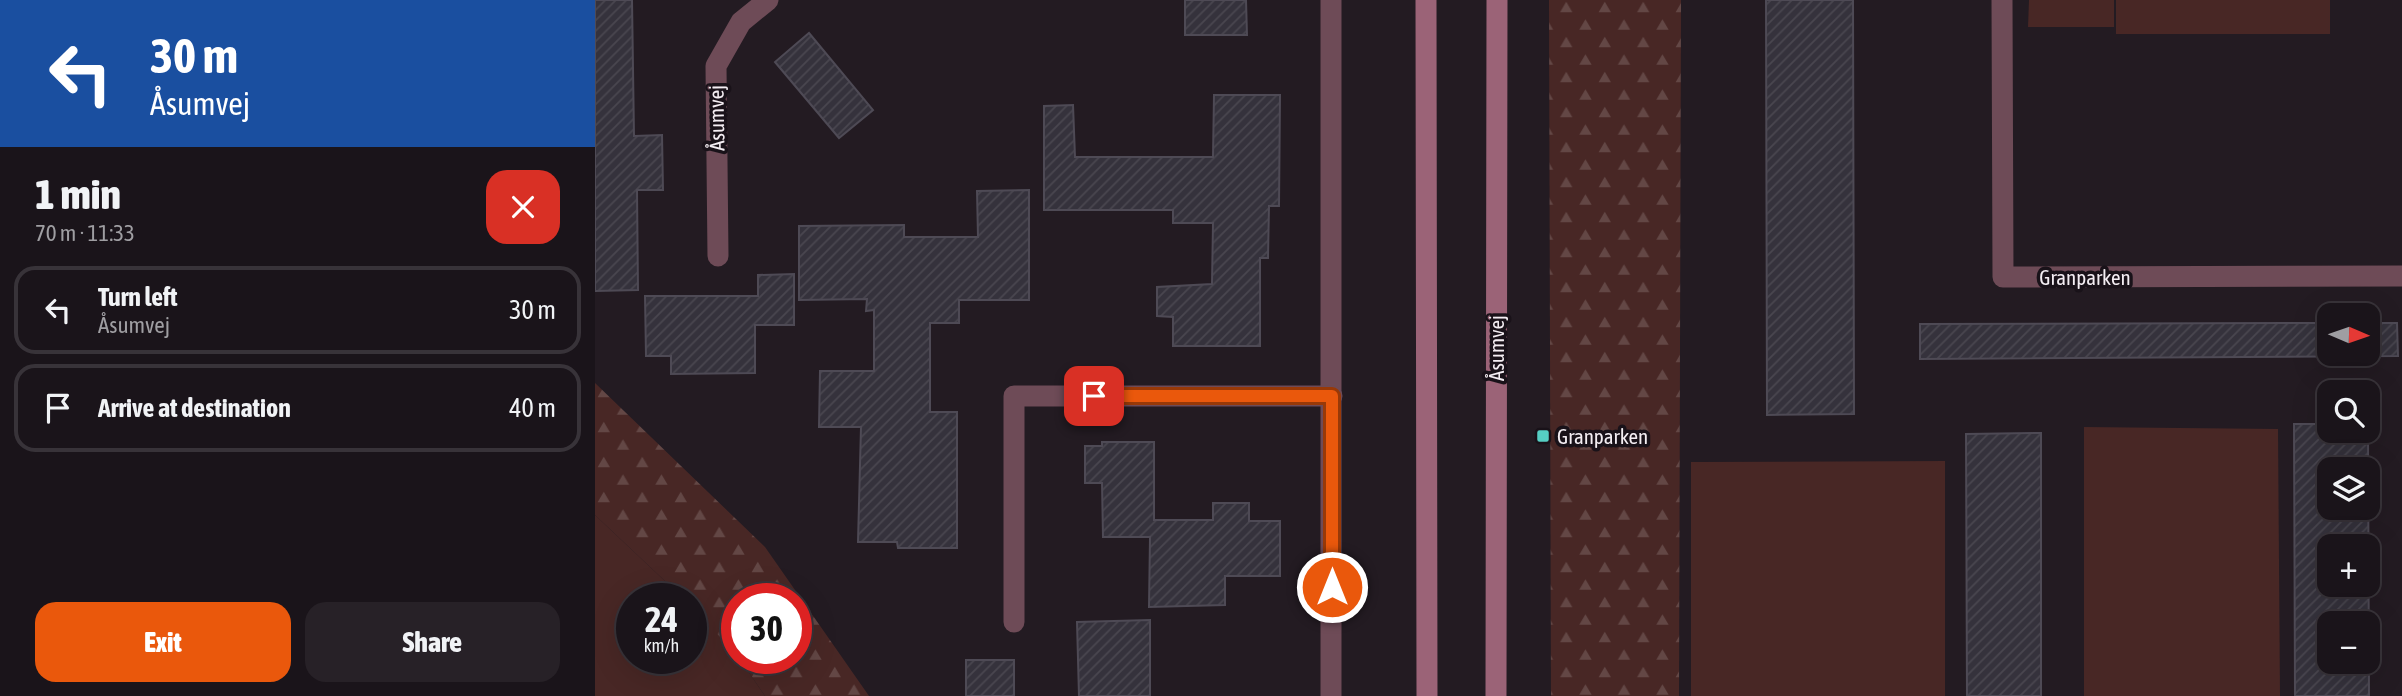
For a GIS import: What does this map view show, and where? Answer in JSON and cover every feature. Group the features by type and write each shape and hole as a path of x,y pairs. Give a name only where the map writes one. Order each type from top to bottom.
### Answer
{"street":[{"name":"Åsumvej","path":"718,256 716,66 741,22 768,0"},
{"path":"1331,0 1331,696"},
{"path":"1426,0 1427,696"},
{"name":"Åsumvej","path":"1496,696 1497,0"},
{"name":"Granparken","path":"2002,0 2003,277 2402,276"},
{"path":"1014,622 1014,396 1332,396"}],"green space":[{"path":"1549,0 1681,0 1679,696 1551,696"},
{"path":"2029,0 2114,0 2114,27 2028,27"},
{"path":"2116,0 2330,0 2330,34 2116,34"},
{"path":"595,383 765,547 790,583 721,583 721,638 707,623 707,583 667,583 595,515"},
{"path":"2084,427 2278,429 2280,696 2084,696"},
{"path":"1945,461 1945,696 1691,696 1691,462"},
{"path":"595,515 667,583 616,583 616,674 707,674 707,622 721,635 721,674 750,674 765,696 595,696"},
{"path":"812,614 869,696 765,696 750,674 812,674"}],"building":[{"path":"595,0 632,0 634,136 662,135 663,190 637,190 638,290 595,291"},
{"path":"1185,0 1246,0 1247,35 1185,35"},
{"path":"1766,0 1853,0 1854,414 1767,415"},
{"path":"809,33 873,110 839,138 775,62"},
{"path":"1214,95 1280,95 1279,206 1269,206 1268,258 1260,258 1260,346 1173,346 1173,317 1157,316 1157,287 1212,284 1213,223 1173,223 1173,210 1044,210 1044,106 1073,105 1075,157 1213,157"},
{"path":"1029,190 1029,300 959,300 959,323 930,323 930,412 957,412 957,548 898,548 897,542 858,542 861,427 819,427 820,371 874,371 874,310 866,311 867,299 799,300 799,226 904,225 904,237 978,237 977,191"},
{"path":"794,274 794,325 755,325 755,373 671,374 671,356 646,356 645,296 758,296 758,275"},
{"path":"2317,323 2317,357 1920,359 1920,324"},
{"path":"2380,323 2397,323 2398,356 2380,356"},
{"path":"2294,424 2317,424 2317,443 2368,443 2368,457 2317,457 2317,520 2368,520 2368,534 2317,534 2317,597 2369,597 2369,611 2317,611 2317,674 2369,674 2369,696 2295,696"},
{"path":"2041,433 2041,696 1967,696 1966,434"},
{"path":"1102,442 1154,442 1154,520 1213,520 1213,503 1249,503 1249,521 1280,521 1280,576 1225,576 1225,605 1149,607 1150,537 1103,537 1102,483 1085,483 1085,446 1102,446"},
{"path":"1150,620 1150,696 1079,696 1077,622"},
{"path":"966,660 1014,660 1014,696 966,696"}],"place":[{"name":"Granparken","path":"1543,436"}],"route":[{"path":"1094,396 1332,396 1332,587"}]}
